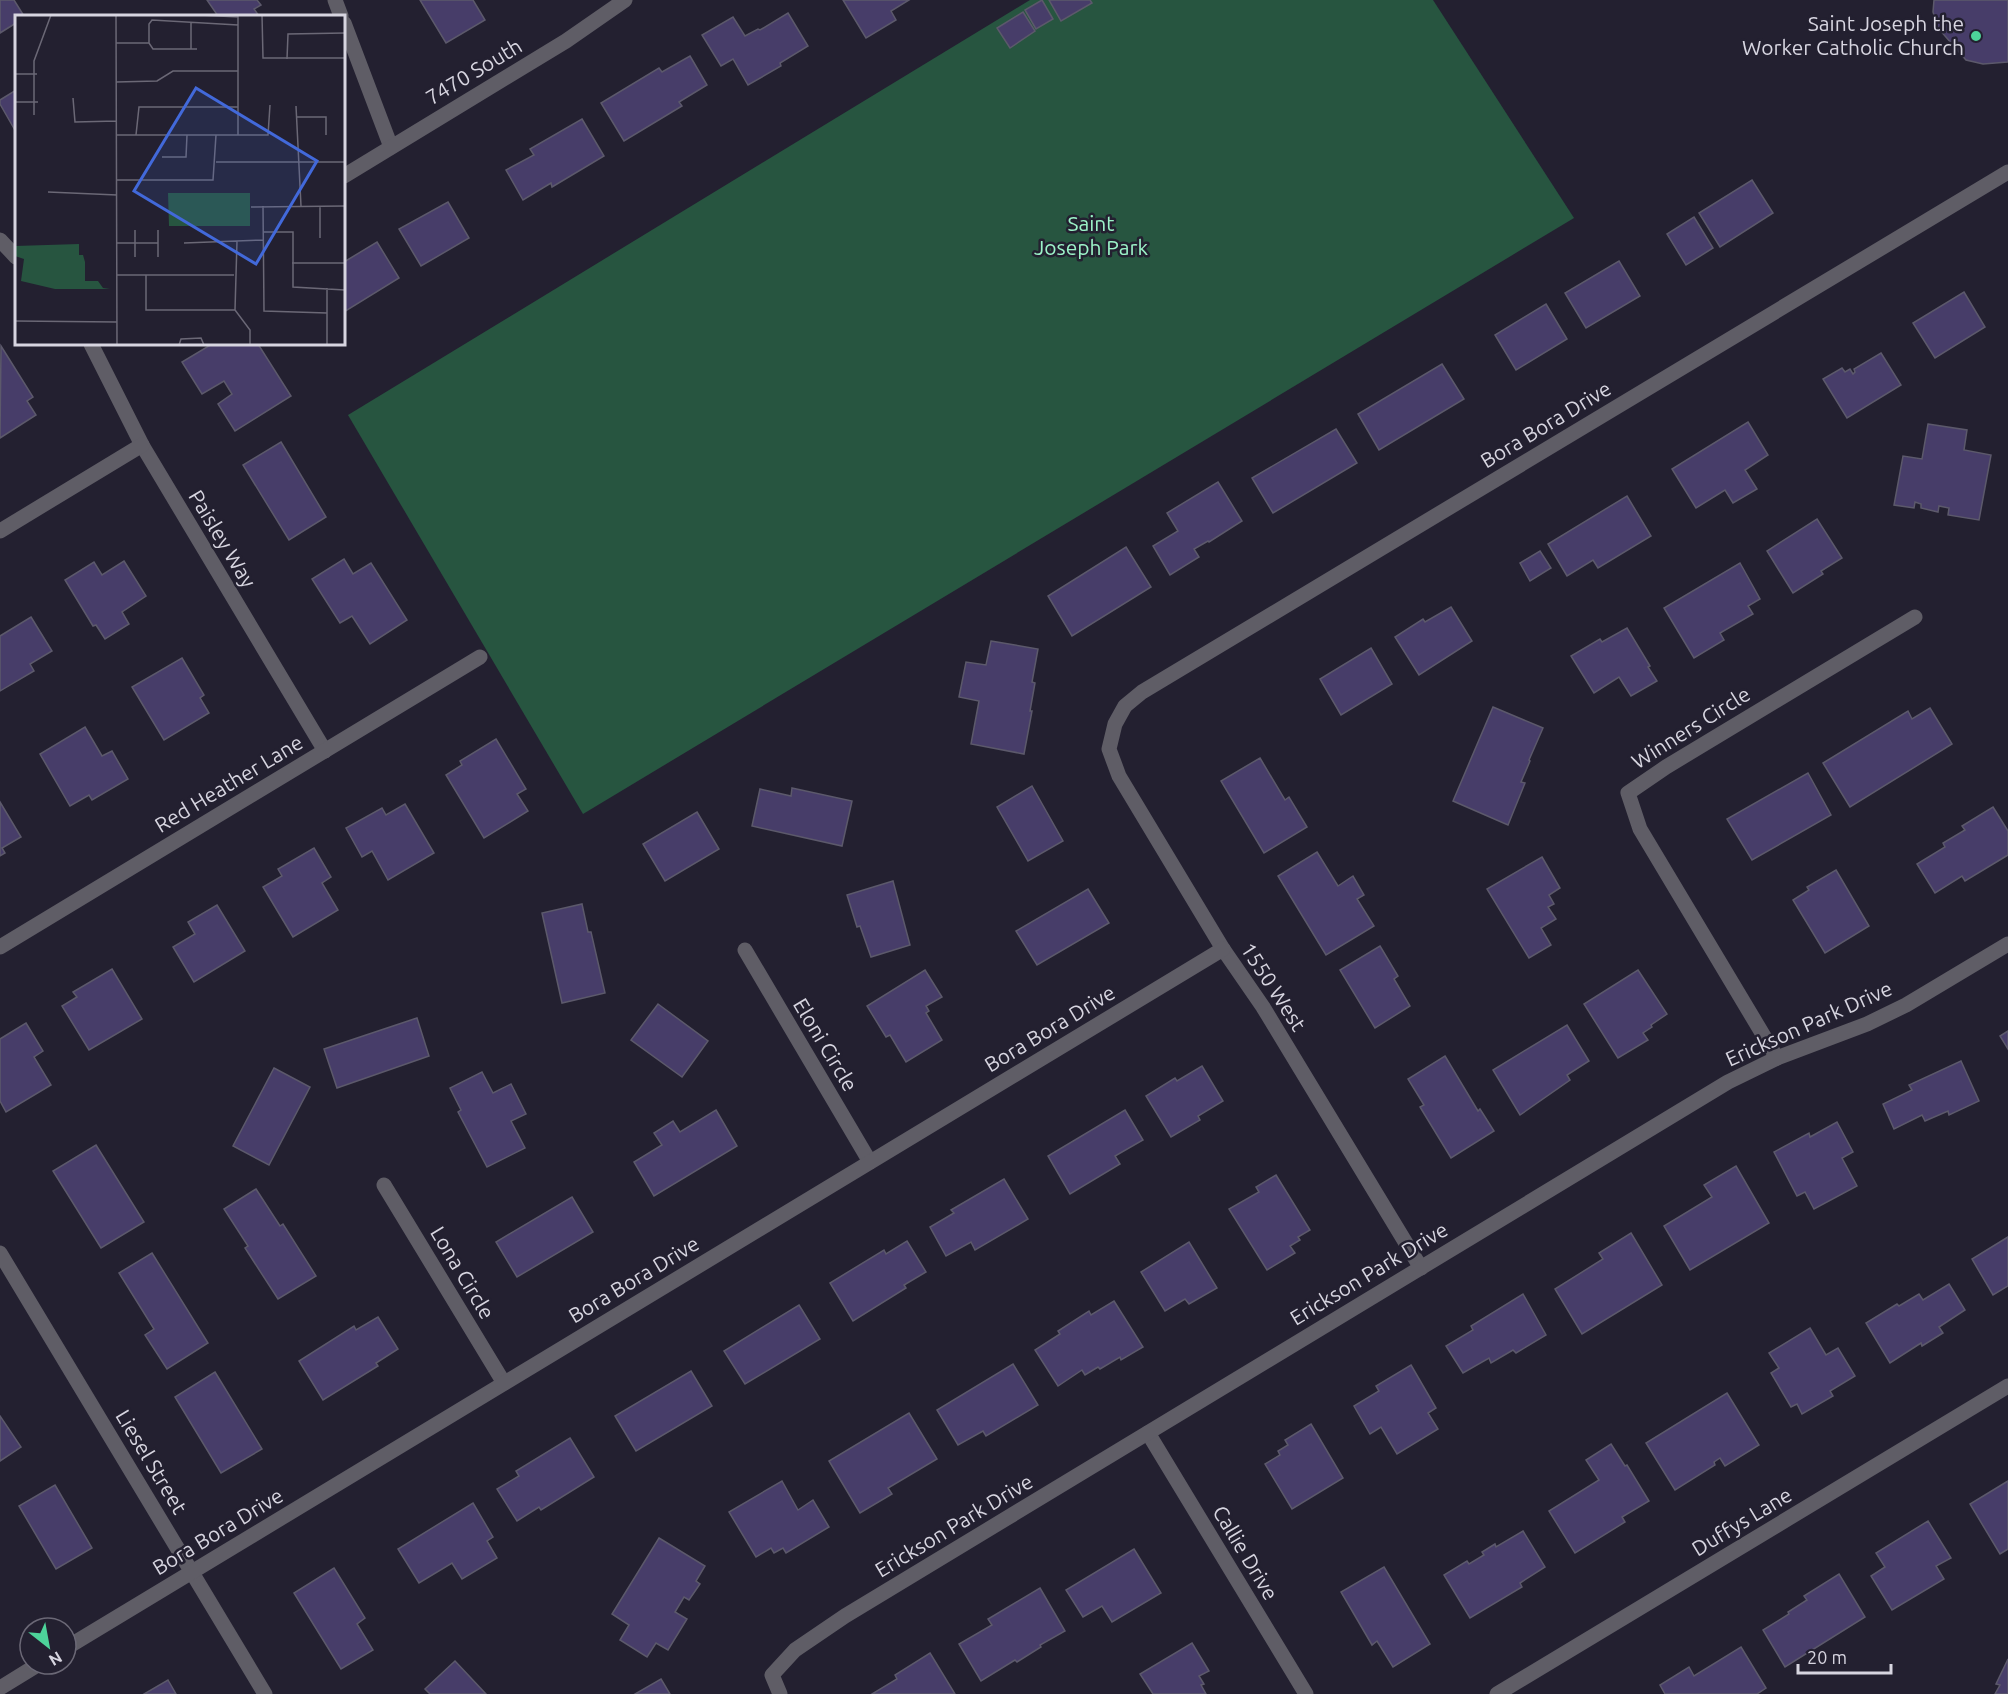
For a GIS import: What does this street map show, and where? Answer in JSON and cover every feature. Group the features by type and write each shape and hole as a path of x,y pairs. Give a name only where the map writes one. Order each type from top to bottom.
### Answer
{"street":[{"path":"335,0 341,15"},
{"name":"7470 South","path":"345,175 566,41 625,0"},
{"path":"345,26 391,147"},
{"name":"Bora Bora Drive","path":"1115,724 1125,706 1142,692 2008,172"},
{"path":"0,240 15,255"},
{"name":"Paisley Way","path":"92,345 142,445 325,751"},
{"path":"0,531 142,445"},
{"name":"Winners Circle","path":"1777,1058 1640,829 1628,793 1666,767 1915,617"},
{"name":"Red Heather Lane","path":"0,947 480,657"},
{"name":"1550 West","path":"1115,724 1109,748 1119,776 1223,949 1263,1007 1421,1268"},
{"name":"Erickson Park Drive","path":"780,1694 772,1675 795,1650 845,1616 1728,1082 1777,1058 1867,1024 1906,1005 2008,944"},
{"name":"Bora Bora Drive","path":"78,1641 1223,949"},
{"name":"Eloni Circle","path":"744,950 870,1162"},
{"name":"Lona Circle","path":"384,1185 504,1383"},
{"name":"Liesel Street","path":"0,1253 265,1694"},
{"name":"Duffys Lane","path":"1497,1694 2008,1386"},
{"name":"Callie Drive","path":"1148,1433 1306,1694"},
{"path":"0,1688 20,1676"}],"green space":[{"name":"Saint Joseph Park","path":"1030,0 1433,0 1574,218 583,814 348,415"}],"building":[{"path":"0,0 14,0 23,15 15,15 15,24 0,33"},
{"path":"207,0 257,0 261,5 254,9 258,15 217,15"},
{"path":"420,0 473,0 485,20 446,43"},
{"path":"843,0 909,0 891,11 896,20 866,38"},
{"path":"1042,0 1053,19 1036,29 1025,10"},
{"path":"1049,0 1090,0 1092,3 1061,21"},
{"name":"Saint Joseph the Worker Catholic Church","path":"1934,0 2008,0 2008,62 1983,64 1966,60 1938,28 1933,12"},
{"path":"1023,12 1035,31 1010,48 997,28"},
{"path":"788,13 808,46 780,63 781,66 748,85 733,59 721,66 702,35 733,17 745,36"},
{"path":"690,56 707,85 679,102 682,106 624,141 601,103 659,68 662,72"},
{"path":"15,91 15,130 0,104 0,100"},
{"path":"582,119 604,156 552,187 551,183 523,200 506,170 534,155 530,149"},
{"path":"1752,180 1773,213 1720,247 1699,213"},
{"path":"448,202 469,238 421,266 399,229"},
{"path":"1694,217 1713,248 1686,265 1667,234"},
{"path":"377,242 399,278 345,311 345,261"},
{"path":"1619,261 1640,296 1586,328 1565,293"},
{"path":"1964,292 1985,327 1935,358 1913,323"},
{"path":"1546,304 1567,339 1516,370 1495,335"},
{"path":"210,345 259,345 291,396 235,431 218,404 232,394 224,381 202,394 182,362"},
{"path":"1,346 33,397 27,401 36,415 0,438"},
{"path":"1881,353 1901,385 1847,418 1823,379 1842,368 1845,372 1850,369 1853,374 1854,369"},
{"path":"1442,364 1464,399 1379,450 1358,414"},
{"path":"1748,422 1768,455 1745,470 1757,489 1733,503 1725,490 1696,508 1672,469"},
{"path":"1928,424 1967,430 1964,450 1991,455 1979,520 1948,515 1949,508 1939,506 1938,512 1921,508 1921,504 1915,502 1914,508 1894,505 1903,456 1922,459"},
{"path":"1336,429 1357,463 1273,513 1252,478"},
{"path":"281,442 326,517 289,540 243,465"},
{"path":"1218,482 1242,521 1194,549 1199,557 1170,575 1153,546 1178,531 1167,513"},
{"path":"1627,496 1651,536 1598,568 1593,560 1567,576 1548,544"},
{"path":"1817,519 1842,558 1821,571 1823,574 1793,593 1767,551"},
{"path":"1126,547 1151,587 1072,636 1048,596"},
{"path":"1540,551 1551,568 1530,581 1520,563"},
{"path":"344,559 353,574 371,563 407,620 370,644 352,616 340,623 312,579"},
{"path":"124,561 146,596 122,612 129,624 105,639 96,625 93,626 65,580 94,562 102,575"},
{"path":"1740,563 1760,599 1748,606 1753,614 1720,633 1724,640 1694,658 1664,608"},
{"path":"1451,607 1472,641 1419,675 1395,637 1423,619 1425,622"},
{"path":"31,617 52,651 30,664 34,671 0,691 0,636"},
{"path":"1627,628 1657,681 1631,696 1619,677 1594,693 1571,656 1600,639 1602,642"},
{"path":"991,641 1038,649 1032,682 1035,683 1030,711 1032,711 1024,754 971,744 979,701 959,697 966,662 986,665"},
{"path":"1371,648 1392,684 1341,715 1320,679"},
{"path":"182,658 204,695 200,698 209,713 164,740 132,687"},
{"path":"1493,707 1543,728 1521,782 1525,783 1508,825 1453,801"},
{"path":"1930,708 1952,744 1850,807 1823,763 1908,711 1912,719"},
{"path":"85,727 102,756 112,751 128,779 92,800 89,795 70,806 40,754"},
{"path":"496,739 526,789 517,794 528,811 484,838 446,775 462,765 460,761"},
{"path":"1260,758 1285,800 1289,797 1307,827 1264,853 1221,781"},
{"path":"1808,773 1831,815 1752,860 1727,819"},
{"path":"1032,786 1063,841 1028,861 997,807"},
{"path":"792,788 852,801 842,846 752,826 760,789 791,796"},
{"path":"0,802 21,837 2,848 5,853 0,856"},
{"path":"405,804 434,853 388,880 372,851 362,857 346,828 382,808 386,815"},
{"path":"1993,807 2008,831 2008,855 1965,881 1962,876 1935,893 1917,864 1945,847 1943,843 1965,830 1962,826"},
{"path":"697,812 719,849 665,881 643,844"},
{"path":"314,848 331,877 322,883 338,910 293,937 263,887 282,876 278,869"},
{"path":"1317,852 1338,886 1353,876 1364,895 1357,899 1374,926 1326,955 1278,876"},
{"path":"1542,857 1560,888 1549,895 1554,904 1548,907 1556,919 1541,928 1551,945 1529,958 1487,889"},
{"path":"1836,870 1869,926 1825,953 1793,900 1809,890 1807,887"},
{"path":"893,881 910,945 871,957 860,926 857,927 847,895"},
{"path":"1088,889 1109,923 1037,965 1016,931"},
{"path":"582,904 605,993 562,1003 542,913"},
{"path":"217,905 245,951 194,982 173,947 195,934 188,922"},
{"path":"1380,946 1398,976 1394,979 1410,1006 1375,1028 1340,970"},
{"path":"112,969 142,1019 89,1050 62,1006 77,997 73,992"},
{"path":"925,970 942,997 926,1006 929,1011 926,1013 942,1040 906,1062 890,1035 886,1037 867,1006"},
{"path":"1638,970 1667,1014 1643,1033 1648,1040 1618,1058 1584,1004"},
{"path":"658,1004 708,1041 682,1077 631,1040"},
{"path":"417,1018 429,1056 337,1088 324,1049"},
{"path":"26,1023 43,1051 34,1057 51,1085 6,1112 0,1101 0,1039"},
{"path":"1567,1025 1589,1061 1567,1075 1570,1080 1520,1115 1493,1070"},
{"path":"2008,1031 2008,1049 2000,1036"},
{"path":"1445,1056 1478,1111 1480,1109 1494,1131 1451,1158 1420,1107 1424,1105 1408,1079"},
{"path":"1961,1061 1979,1101 1949,1115 1948,1111 1925,1121 1922,1115 1894,1129 1883,1104 1912,1090 1909,1085"},
{"path":"1202,1066 1223,1101 1198,1116 1200,1120 1171,1137 1146,1096 1175,1078 1177,1081"},
{"path":"274,1068 310,1087 269,1165 233,1146"},
{"path":"482,1072 493,1093 511,1084 526,1114 511,1121 525,1148 487,1167 458,1112 461,1110 450,1088"},
{"path":"716,1110 737,1146 654,1196 634,1162 662,1145 654,1133 673,1121 680,1132"},
{"path":"1125,1110 1143,1140 1115,1156 1120,1164 1070,1194 1048,1156"},
{"path":"1837,1122 1853,1152 1842,1158 1857,1186 1814,1209 1805,1192 1797,1196 1774,1152 1809,1133 1810,1137"},
{"path":"96,1145 144,1222 101,1248 53,1171"},
{"path":"1736,1166 1769,1223 1690,1270 1664,1226 1712,1197 1704,1185"},
{"path":"1276,1175 1310,1230 1298,1237 1300,1240 1290,1246 1295,1253 1267,1270 1229,1209 1259,1192 1256,1187"},
{"path":"1004,1179 1028,1219 975,1250 971,1242 946,1256 930,1227 954,1213 951,1210"},
{"path":"256,1189 280,1226 283,1224 316,1276 278,1299 245,1248 248,1246 224,1209"},
{"path":"572,1197 593,1232 517,1277 496,1242"},
{"path":"1631,1233 1662,1285 1582,1334 1555,1289 1603,1259 1599,1253"},
{"path":"2008,1237 2008,1286 1993,1295 1972,1259"},
{"path":"907,1241 926,1272 904,1285 906,1288 853,1321 830,1283 884,1250 886,1254"},
{"path":"1189,1242 1217,1288 1189,1304 1185,1299 1165,1311 1141,1272"},
{"path":"152,1253 208,1343 167,1369 145,1335 154,1329 119,1273"},
{"path":"1949,1284 1965,1310 1939,1327 1943,1333 1922,1346 1921,1343 1890,1363 1866,1323 1897,1304 1899,1306 1919,1294 1923,1300"},
{"path":"1523,1294 1546,1335 1516,1353 1513,1350 1491,1363 1489,1358 1463,1373 1446,1346 1473,1330 1471,1326"},
{"path":"1114,1301 1143,1347 1121,1360 1120,1357 1085,1375 1082,1370 1058,1386 1035,1350 1060,1334 1058,1331 1089,1311 1091,1315"},
{"path":"799,1305 820,1339 745,1384 724,1351"},
{"path":"378,1317 398,1349 376,1363 378,1366 323,1400 299,1361 354,1326 356,1330"},
{"path":"1810,1328 1826,1355 1838,1348 1855,1376 1830,1391 1833,1396 1802,1414 1797,1404 1791,1407 1771,1373 1779,1368 1769,1353"},
{"path":"1013,1364 1038,1405 986,1436 983,1431 958,1445 937,1410"},
{"path":"1411,1365 1436,1408 1428,1413 1438,1429 1397,1454 1381,1427 1370,1434 1354,1406 1379,1391 1376,1386"},
{"path":"691,1371 712,1406 636,1451 615,1416"},
{"path":"215,1372 262,1449 221,1473 175,1397"},
{"path":"1727,1393 1759,1445 1725,1466 1720,1458 1714,1462 1715,1465 1675,1490 1646,1443"},
{"path":"909,1413 937,1459 888,1488 892,1494 860,1513 829,1461"},
{"path":"0,1416 21,1447 0,1461"},
{"path":"1311,1424 1343,1478 1292,1509 1265,1464 1280,1455 1278,1451 1288,1445 1285,1440"},
{"path":"570,1438 594,1477 541,1510 539,1507 517,1521 497,1489 519,1476 516,1471"},
{"path":"1611,1444 1649,1501 1622,1517 1625,1522 1575,1553 1549,1511 1599,1480 1586,1460"},
{"path":"782,1481 798,1510 813,1500 829,1527 786,1553 783,1548 774,1553 771,1548 756,1557 729,1512"},
{"path":"2008,1481 2008,1549 2000,1554 1970,1504"},
{"path":"55,1485 92,1548 56,1569 19,1506"},
{"path":"473,1503 493,1537 487,1541 497,1558 462,1579 452,1563 419,1583 398,1549"},
{"path":"1928,1521 1951,1558 1936,1566 1944,1579 1892,1610 1871,1576 1885,1567 1876,1553"},
{"path":"1523,1531 1545,1567 1520,1583 1522,1587 1470,1618 1444,1575 1467,1561 1469,1564 1484,1555 1482,1552 1495,1544 1496,1547"},
{"path":"659,1538 705,1566 696,1581 700,1584 689,1600 684,1597 675,1612 687,1619 668,1650 656,1643 647,1657 620,1640 629,1625 612,1614"},
{"path":"1134,1549 1161,1593 1112,1622 1102,1606 1083,1617 1066,1590"},
{"path":"1384,1567 1430,1644 1393,1667 1377,1641 1372,1645 1341,1592"},
{"path":"334,1568 365,1618 357,1624 373,1650 341,1669 294,1593"},
{"path":"1839,1574 1865,1617 1785,1667 1763,1630 1807,1600 1804,1596"},
{"path":"1040,1588 1065,1631 1040,1645 1041,1647 1017,1662 1015,1660 981,1681 959,1644 992,1625 988,1619"},
{"path":"1192,1643 1209,1671 1199,1676 1206,1694 1153,1694 1140,1674"},
{"path":"1741,1647 1766,1688 1757,1694 1665,1694 1660,1685 1689,1667 1694,1676"},
{"path":"930,1653 955,1694 872,1694 897,1679 895,1675"},
{"path":"2008,1659 2008,1694 1995,1694 2000,1685 1996,1684"},
{"path":"455,1661 486,1694 430,1694 425,1689"},
{"path":"661,1679 670,1694 635,1694"},
{"path":"168,1680 176,1694 144,1694"}],"place":[{"name":"Saint Joseph the Worker Catholic Church","path":"1976,36"}]}
